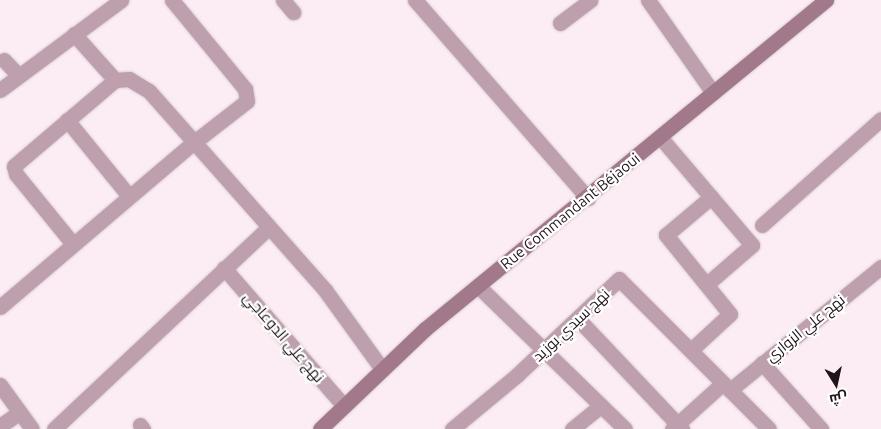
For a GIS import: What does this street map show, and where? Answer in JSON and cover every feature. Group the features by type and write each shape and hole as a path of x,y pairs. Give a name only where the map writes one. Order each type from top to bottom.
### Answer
{"street":[{"path":"0,90 17,74 121,0"},
{"path":"0,307 193,142 245,104 248,97 172,0"},
{"path":"415,0 588,198"},
{"path":"560,23 590,0"},
{"path":"648,0 713,93"},
{"name":"Rue Commandant Béjaoui","path":"320,429 382,369 478,286 588,198 826,0"},
{"path":"74,34 115,80"},
{"path":"4,60 17,74"},
{"path":"73,244 14,169 66,120 115,80 122,77 138,82 324,290 382,369"},
{"path":"762,226 881,119"},
{"path":"66,120 129,196"},
{"path":"660,137 752,245 707,284"},
{"path":"691,350 730,314 666,235 711,197"},
{"path":"54,429 269,227"},
{"name":"نهج علي الزواري","path":"677,428 726,387 762,363 881,267"},
{"name":"نهج علي الدوعاجي","path":"224,268 344,406"},
{"name":"نهج سيدي بوزيد","path":"455,428 579,320 619,279 769,429"},
{"path":"478,286 625,429"},
{"path":"579,320 677,428"},
{"path":"762,363 821,429"},
{"path":"0,385 32,429"},
{"path":"572,429 600,406"},
{"path":"0,426 20,412"}]}
